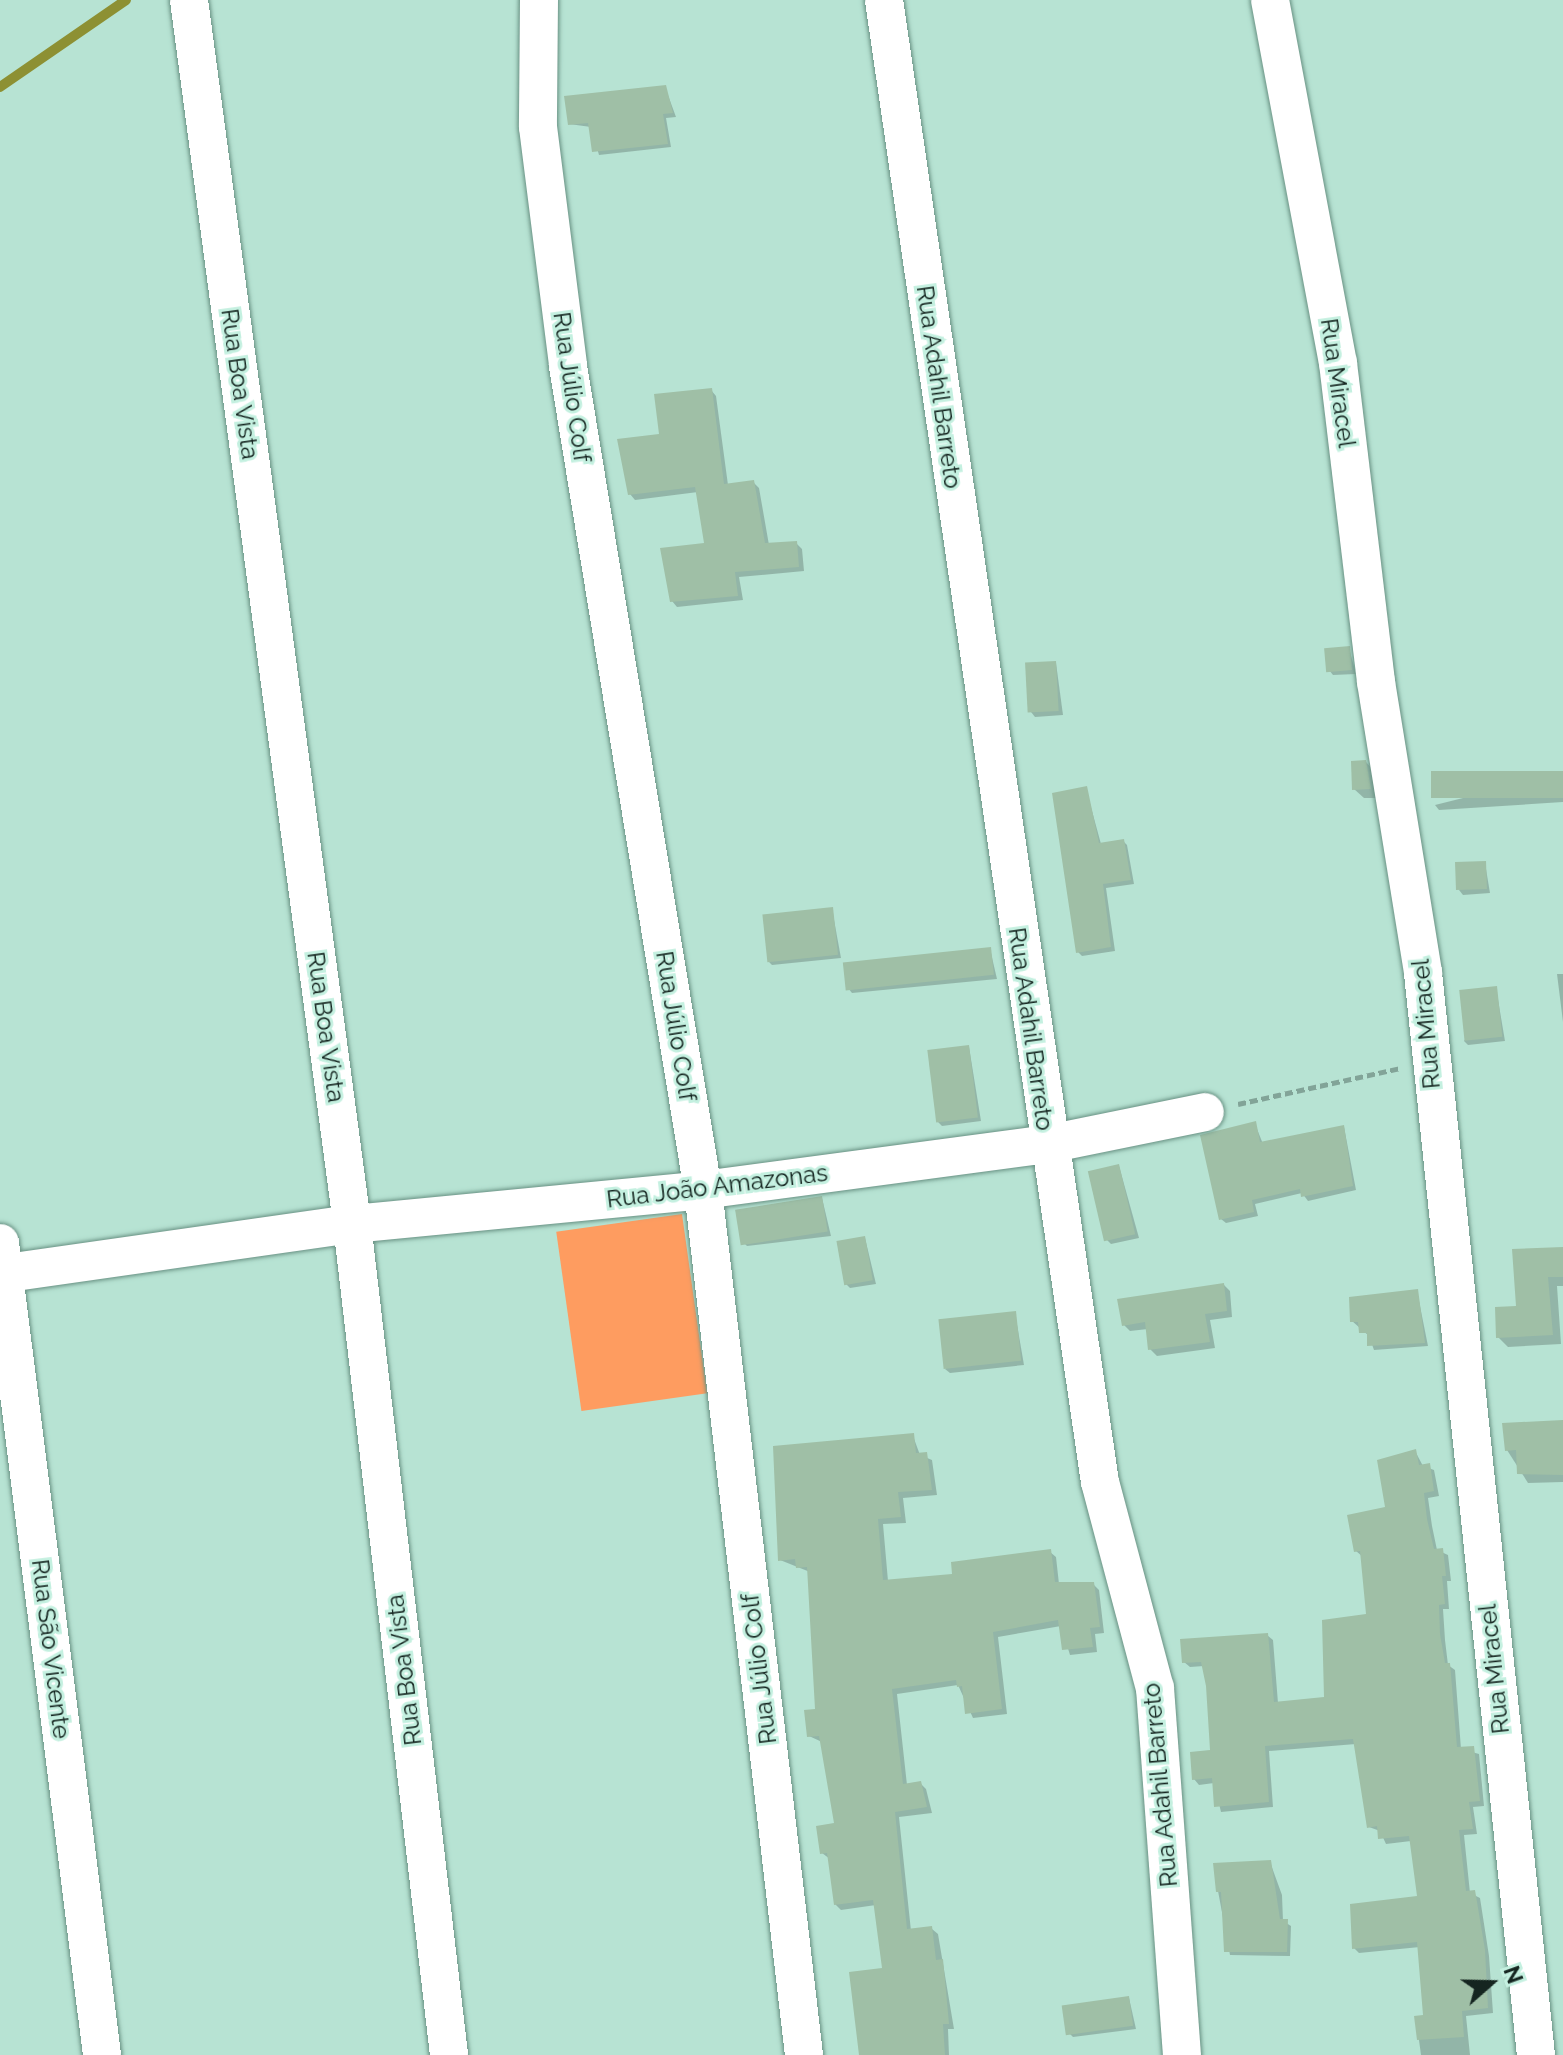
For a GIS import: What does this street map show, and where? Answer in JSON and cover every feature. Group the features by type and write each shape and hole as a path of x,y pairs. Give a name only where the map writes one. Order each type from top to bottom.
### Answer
{"street":[{"name":"Rua Boa Vista","path":"189,0 352,1224 449,2055"},
{"name":"Rua Júlio Colf","path":"539,0 538,127 568,366 703,1190 804,2055"},
{"name":"Rua Adahil Barreto","path":"884,0 1048,1144 1100,1482 1155,1688 1182,2055"},
{"name":"Rua Miracel","path":"1270,0 1338,363 1376,682 1423,973 1428,1062 1536,2055"},
{"name":"Rua João Amazonas","path":"1,1264 352,1224 703,1190 1048,1144 1205,1112"},
{"name":"Rua São Vicente","path":"1,1264 102,2055"}],"path":[{"path":"1205,1112 1428,1062"}],"shaded area":[{"path":"682,1214 707,1393 581,1411 556,1232"}],"building":[{"path":"666,85 673,113 663,114 668,144 592,152 588,123 568,125 564,96"},
{"path":"712,388 724,484 754,480 765,543 797,541 799,567 735,572 738,596 670,602 660,548 704,543 695,487 628,495 617,439 659,434 654,394"},
{"path":"1350,646 1352,670 1326,672 1324,648"},
{"path":"1056,661 1059,711 1028,713 1025,663"},
{"path":"1366,760 1371,789 1352,790 1351,761"},
{"path":"1431,771 1563,771 1563,798 1431,798"},
{"path":"1087,786 1099,843 1124,839 1131,880 1103,884 1111,947 1076,953 1052,793"},
{"path":"1486,861 1487,889 1456,890 1455,862"},
{"path":"833,907 838,955 767,962 762,914"},
{"path":"991,947 994,975 846,990 843,963"},
{"path":"1497,986 1502,1037 1465,1041 1459,990"},
{"path":"969,1045 978,1117 936,1123 927,1050"},
{"path":"1256,1121 1260,1142 1344,1125 1353,1186 1301,1197 1300,1189 1252,1200 1254,1212 1219,1220 1200,1135"},
{"path":"1119,1164 1135,1234 1104,1241 1088,1171"},
{"path":"822,1196 828,1232 741,1245 735,1210"},
{"path":"865,1236 873,1280 844,1285 836,1241"},
{"path":"1563,1247 1563,1277 1548,1277 1553,1335 1496,1338 1495,1307 1516,1306 1512,1249"},
{"path":"1224,1283 1227,1311 1205,1314 1210,1342 1148,1350 1145,1322 1122,1326 1117,1299"},
{"path":"1418,1289 1425,1343 1367,1346 1367,1333 1359,1333 1358,1322 1350,1322 1349,1297"},
{"path":"1016,1311 1021,1361 944,1369 938,1319"},
{"path":"1563,1420 1563,1475 1517,1474 1516,1450 1505,1451 1502,1423"},
{"path":"914,1433 916,1453 927,1452 932,1490 898,1492 901,1517 878,1519 883,1580 952,1574 951,1562 1051,1549 1055,1582 1094,1582 1100,1627 1090,1628 1093,1647 1062,1650 1058,1620 993,1632 1002,1709 965,1714 962,1686 957,1687 956,1680 892,1689 903,1784 921,1781 927,1807 895,1812 907,1929 932,1926 936,1960 943,1959 949,2024 943,2024 945,2055 859,2055 849,1972 882,1968 873,1900 834,1905 827,1853 820,1854 816,1826 834,1823 819,1736 807,1737 804,1710 815,1709 807,1567 796,1568 795,1559 778,1561 773,1446"},
{"path":"1416,1449 1419,1465 1430,1463 1434,1491 1424,1493 1427,1519 1434,1549 1443,1548 1446,1576 1442,1576 1445,1604 1439,1605 1440,1634 1445,1663 1450,1663 1457,1747 1474,1746 1480,1801 1469,1802 1473,1829 1459,1830 1466,1891 1475,1890 1485,1950 1488,2008 1462,2011 1464,2037 1417,2040 1414,2016 1423,2015 1417,1942 1352,1949 1350,1904 1417,1896 1409,1836 1378,1839 1377,1826 1367,1828 1353,1739 1265,1746 1269,1802 1214,1807 1212,1778 1192,1780 1190,1752 1210,1750 1206,1686 1201,1662 1182,1663 1180,1639 1268,1633 1274,1702 1324,1697 1322,1620 1366,1614 1360,1551 1354,1552 1347,1515 1385,1507 1377,1460"},
{"path":"1271,1860 1280,1919 1288,1919 1287,1952 1224,1952 1221,1892 1216,1892 1213,1863"},
{"path":"1129,1996 1133,2026 1066,2035 1062,2005"}],"waterway":[{"path":"0,87 126,0"}]}
